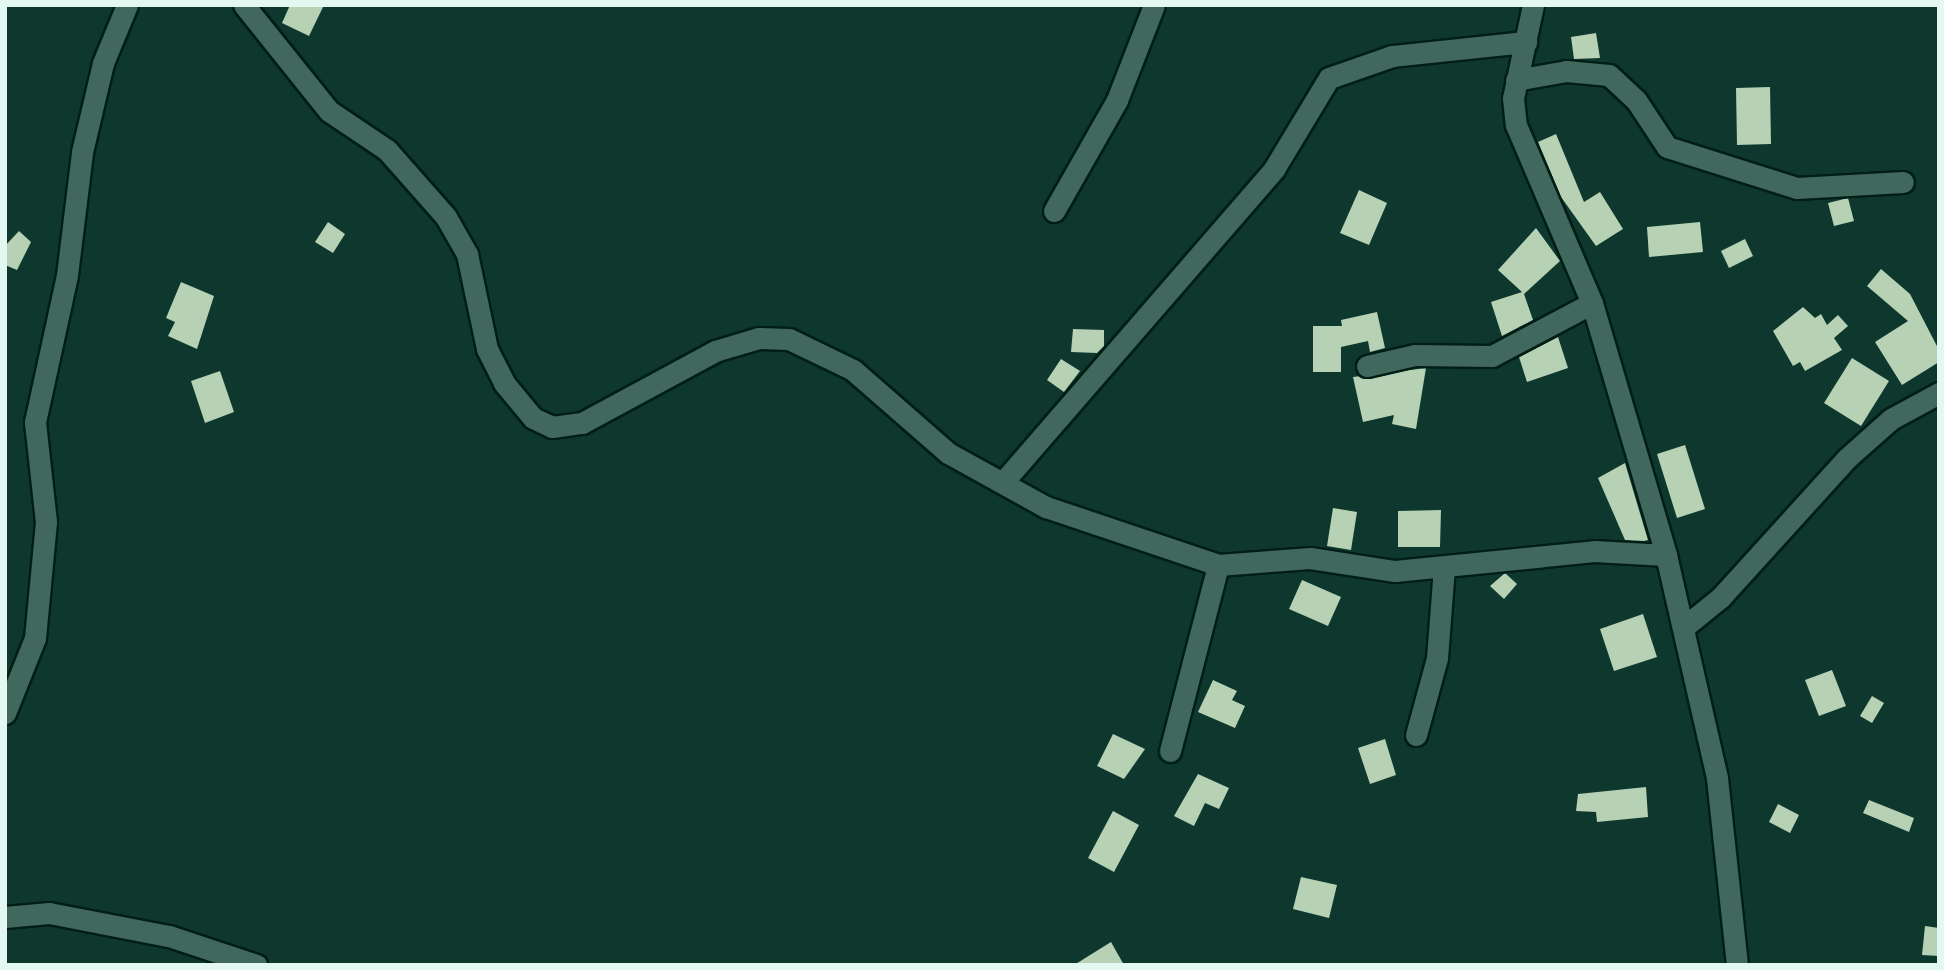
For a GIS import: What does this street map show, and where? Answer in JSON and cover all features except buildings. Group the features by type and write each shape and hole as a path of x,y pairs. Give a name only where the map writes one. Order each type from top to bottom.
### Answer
{"street":[{"path":"5,713 35,638 46,522 35,422 67,275 82,152 103,63 127,5"},
{"path":"244,5 329,111 387,150 446,217 467,254 487,349 533,418 552,426 582,423 715,351 759,338 789,339 853,370 948,453 1106,531 1218,565 1310,558 1395,571 1594,551 1666,555"},
{"path":"1054,211 1117,100 1154,5"},
{"path":"1533,5 1516,80 1516,125 1592,303 1666,555 1717,778 1737,965"},
{"path":"1004,481 1274,169 1329,78 1392,56 1526,42"},
{"path":"1516,80 1566,71 1609,75 1636,100 1667,147 1797,188 1903,182"},
{"path":"1367,366 1415,355 1492,356 1592,303"},
{"path":"1684,627 1730,587 1846,459 1891,419 1939,393"},
{"path":"1170,751 1218,565"},
{"path":"1416,735 1437,658 1444,568"},
{"path":"5,917 62,916 169,936 256,965"}]}
